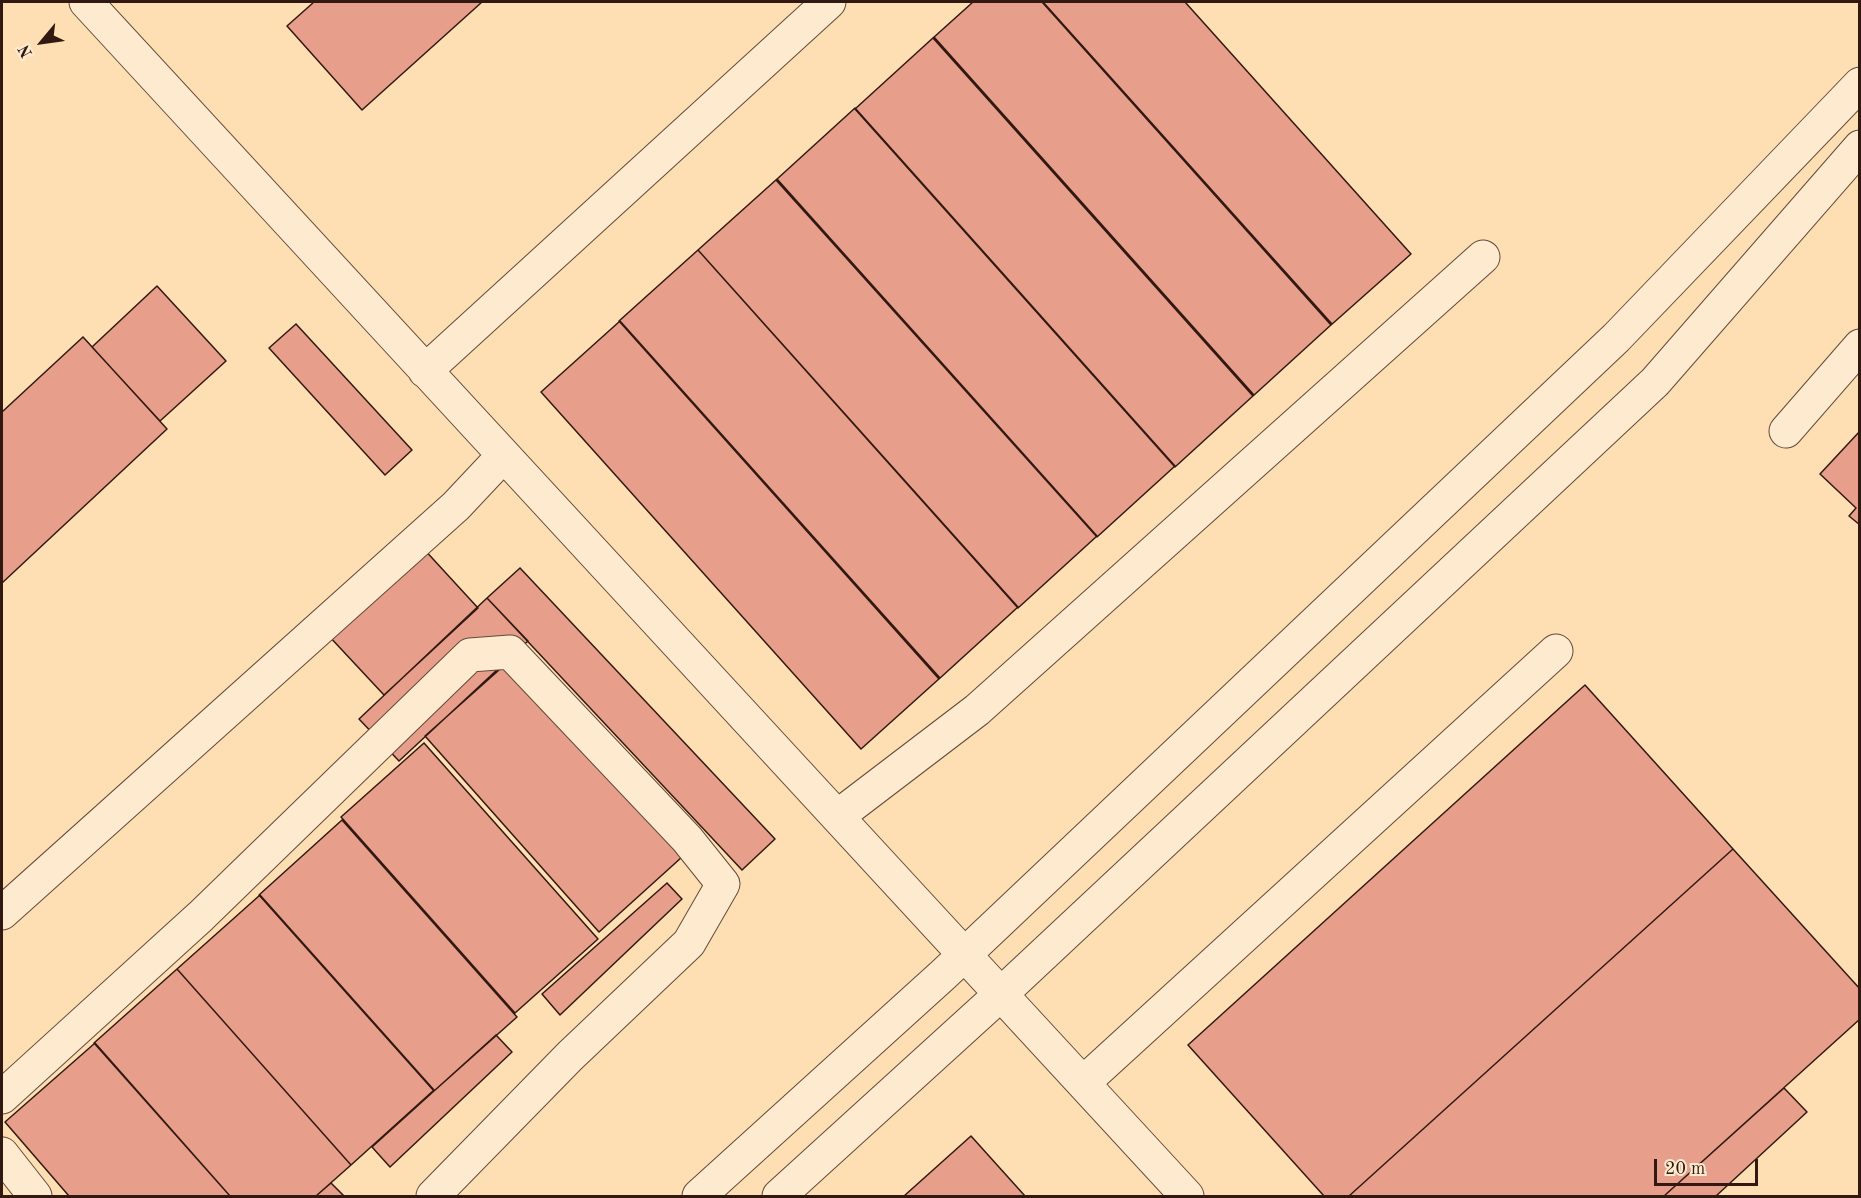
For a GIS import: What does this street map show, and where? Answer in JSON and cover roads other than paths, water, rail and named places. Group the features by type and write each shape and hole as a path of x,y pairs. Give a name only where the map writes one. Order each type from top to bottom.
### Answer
{"street":[{"path":"86,2 1187,1197"},
{"path":"425,371 829,2"},
{"path":"699,1197 965,954 1616,338 1860,84"},
{"path":"779,1197 1001,994 1655,382 1860,147"},
{"path":"838,816 977,710 1483,256"},
{"path":"1786,431 1860,346"},
{"path":"2,913 456,506 504,456"},
{"path":"1083,1083 1556,651"},
{"path":"2,1097 201,916 470,655 510,652 687,839 723,884 689,942 570,1056 433,1197"},
{"path":"2,1154 34,1197"}]}
